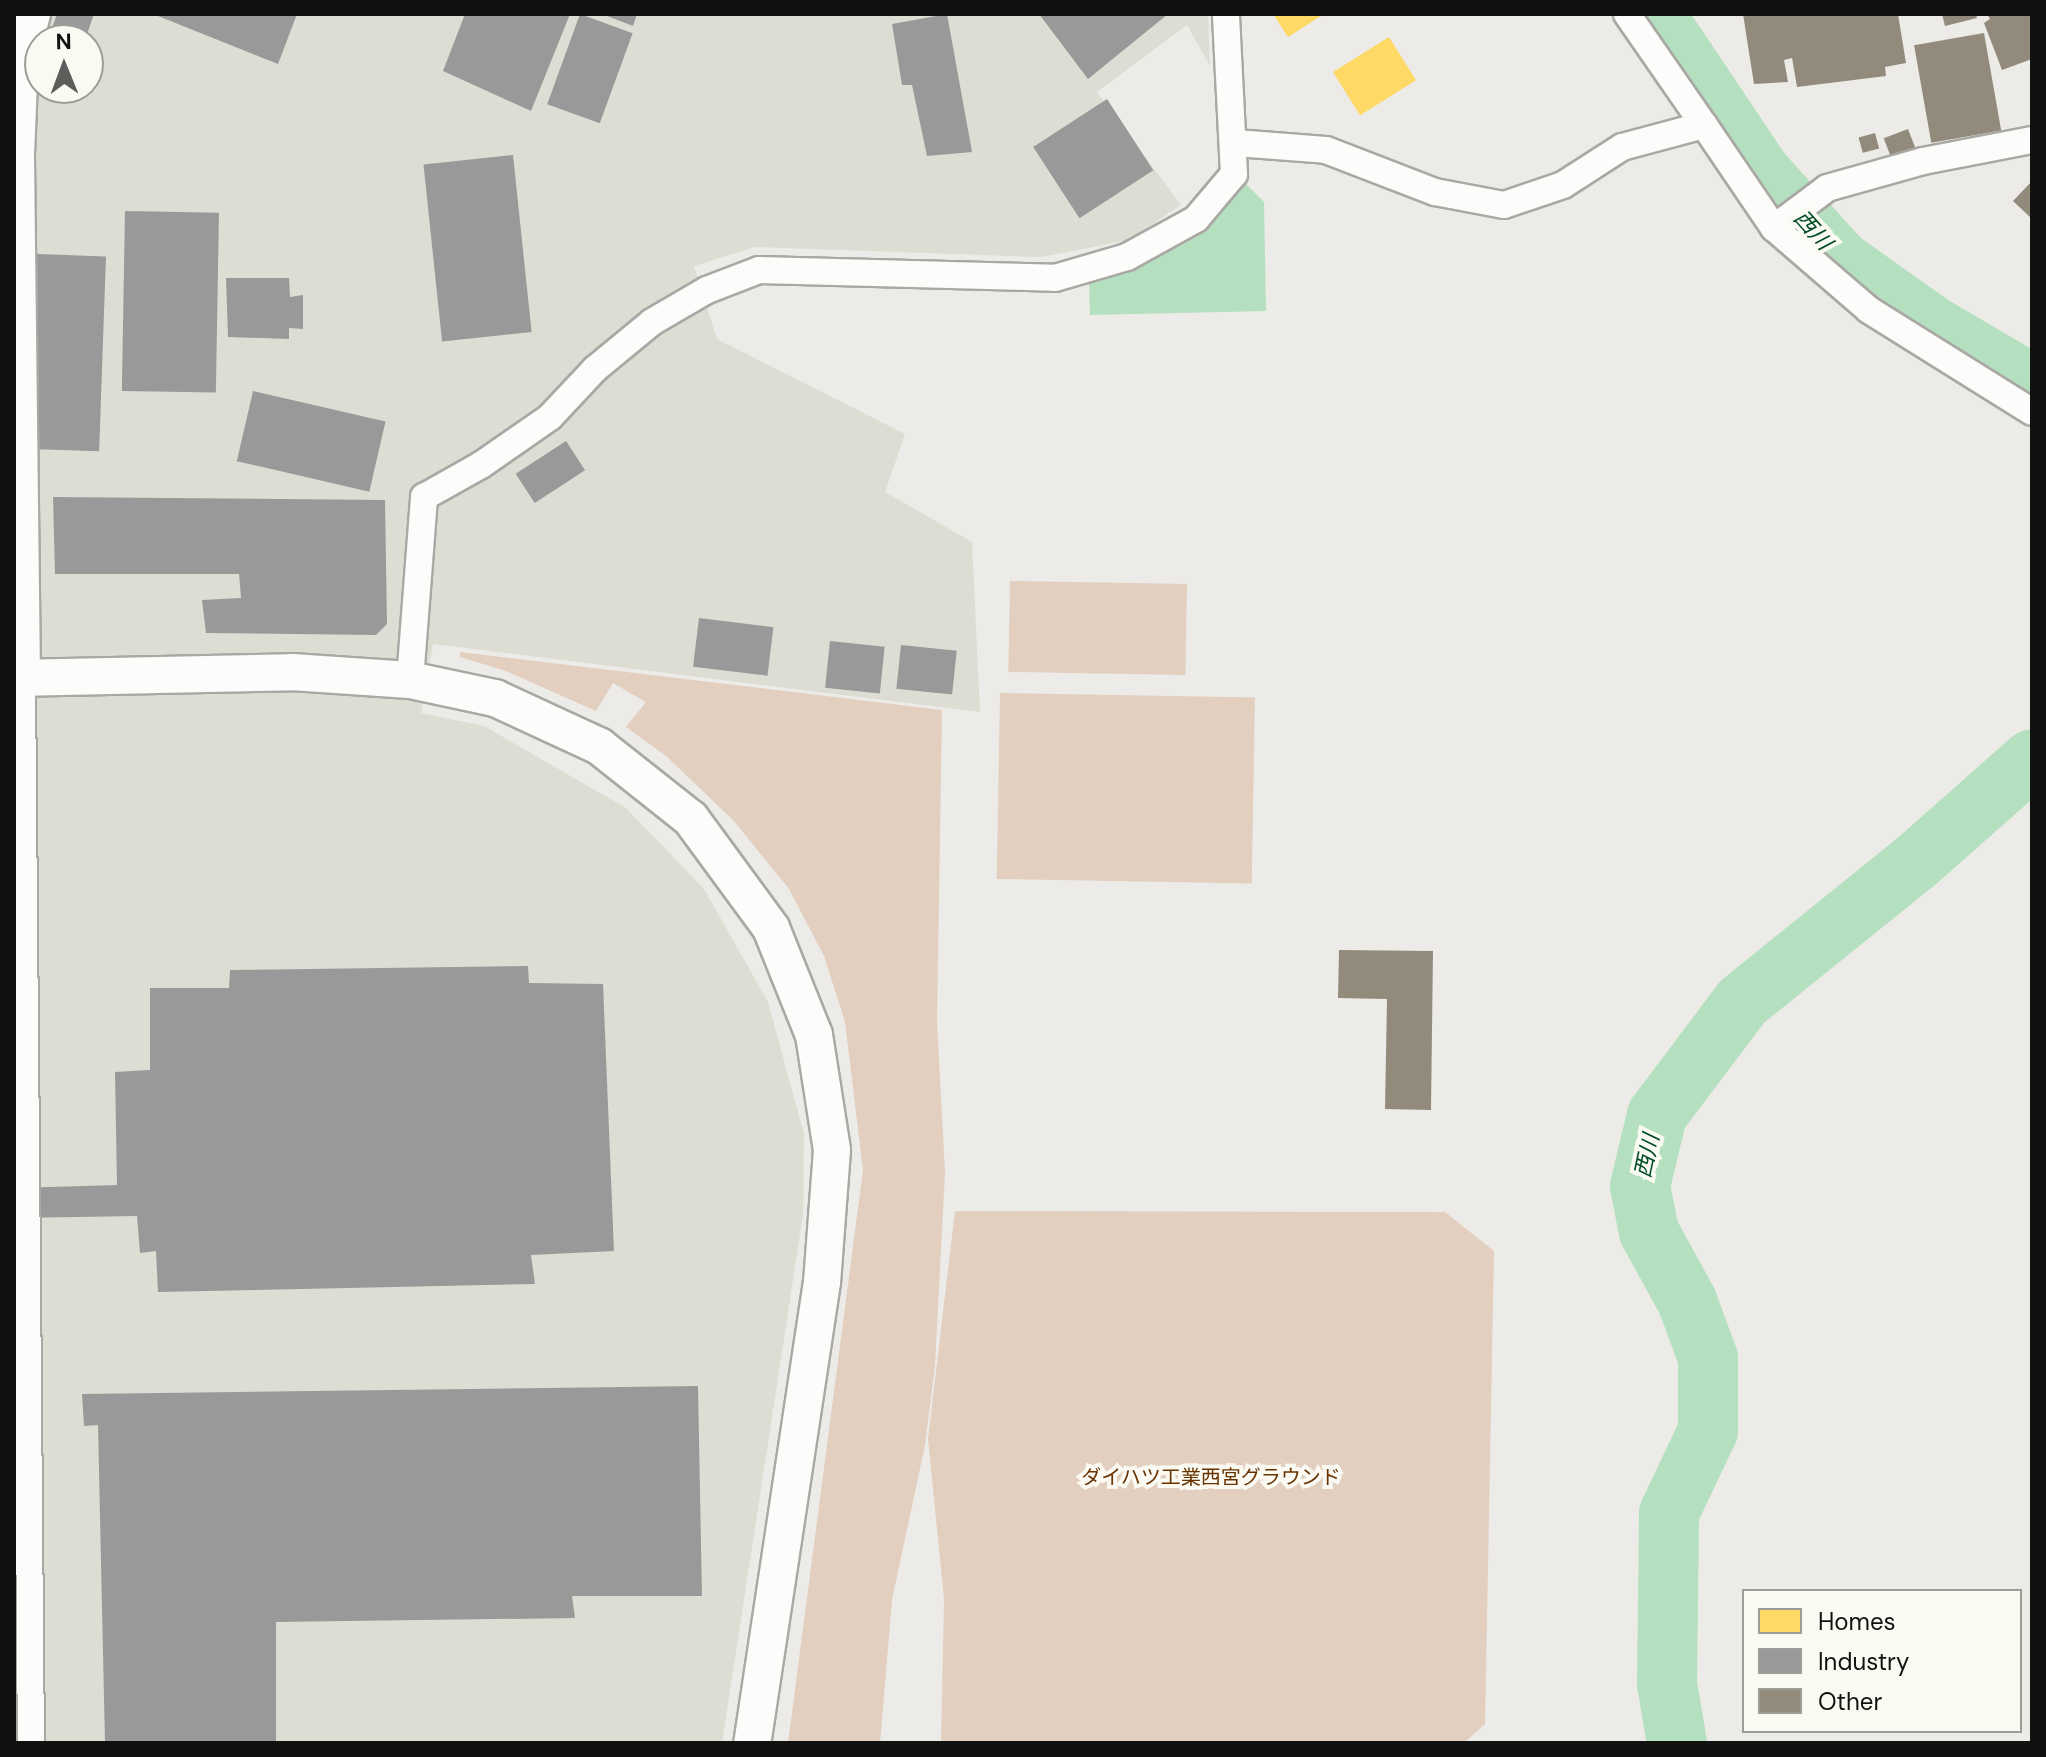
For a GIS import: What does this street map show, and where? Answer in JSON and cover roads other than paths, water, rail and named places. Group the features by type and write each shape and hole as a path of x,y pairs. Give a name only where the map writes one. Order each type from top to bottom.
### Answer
{"street":[{"path":"31,1743 18,678 16,154 20,60 32,14"},
{"path":"410,680 424,497 481,465 550,417 595,369 652,322 707,290 759,270 1055,278 1127,257 1196,219 1234,174 1236,143 1226,14"},
{"path":"1627,14 1774,228 1869,310 2032,412"},
{"path":"1236,143 1326,150 1435,192 1504,205 1563,185 1622,147 1704,125"},
{"path":"1774,228 1827,188 2032,140"},
{"path":"18,678 292,672 410,680 495,698 547,718 599,746 691,819 771,928 814,1035 832,1150 829,1220 752,1743"}],"waterway":[{"name":"西川","path":"1655,14 1760,171 1840,260 1933,326 2032,384"},
{"name":"西川","path":"1677,1743 1667,1684 1669,1513 1708,1431 1708,1358 1687,1301 1649,1232 1640,1186 1657,1115 1742,1002 1918,860 2032,759"}],"park label":[{"name":"ダイハツ工業西宮グラウンド","path":"1211,1477"}]}
